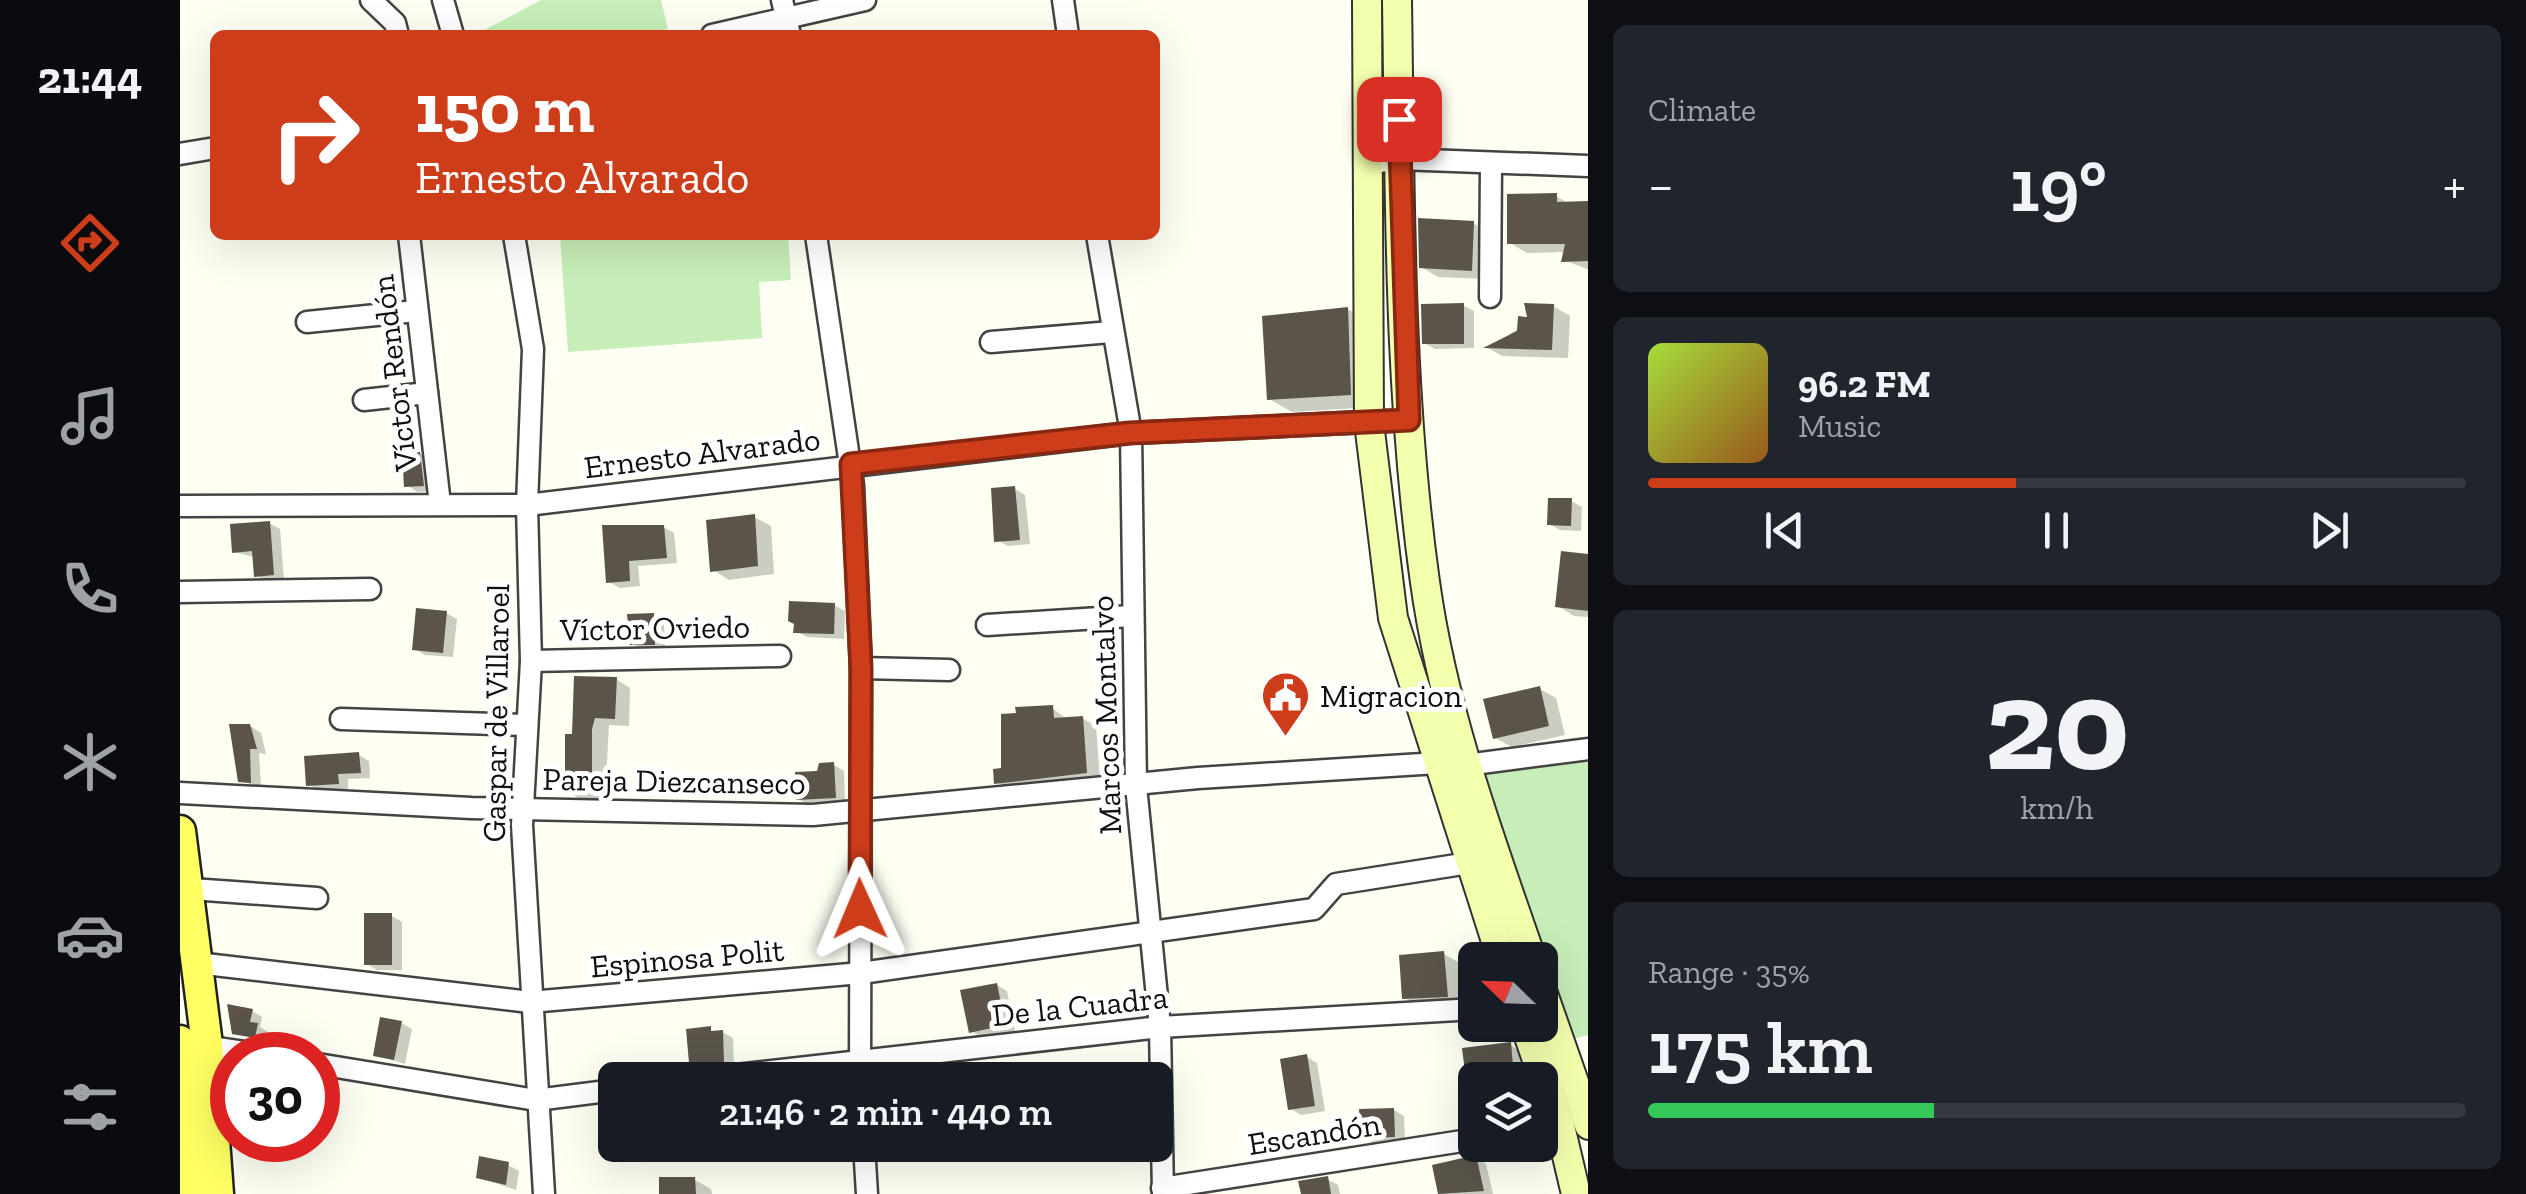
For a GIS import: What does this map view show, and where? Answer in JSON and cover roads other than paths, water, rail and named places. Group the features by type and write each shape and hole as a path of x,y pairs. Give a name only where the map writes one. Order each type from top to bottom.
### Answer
{"main road":[{"path":"180,831 196,963 189,1044 181,1084 189,1194"},
{"path":"189,1044 218,1194"}],"street":[{"path":"371,0 395,23 397,30"},
{"path":"443,0 452,30"},
{"path":"734,30 866,0"},
{"path":"1063,0 1067,30"},
{"path":"1367,0 1368,423 1393,618 1525,942"},
{"path":"1397,0 1409,420 1425,582 1469,864 1496,942"},
{"path":"180,154 210,149"},
{"path":"1368,164 1399,159 1588,166"},
{"path":"1490,297 1491,164"},
{"name":"Víctor Rendón","path":"409,240 440,504"},
{"name":"Gaspar de Villaroel","path":"515,240 533,349 527,505 531,661 522,808 530,1002 544,1194"},
{"path":"817,240 851,464 861,668 860,1062"},
{"name":"Marcos Montalvo","path":"1098,240 1130,433 1136,786 1160,1027 1162,1191"},
{"path":"307,322 416,312"},
{"path":"991,342 1111,332"},
{"path":"364,400 428,393"},
{"name":"Ernesto Alvarado","path":"180,506 527,505 1130,433 1409,420"},
{"path":"180,592 370,590"},
{"path":"987,625 1131,616"},
{"name":"Víctor Oviedo","path":"531,661 780,656"},
{"path":"861,668 949,670"},
{"path":"341,719 527,725"},
{"name":"Pareja Diezcanseco","path":"180,793 706,815 860,812 1136,786 1452,764 1588,749"},
{"name":"Espinosa Polit","path":"196,963 530,1002 861,973 1314,909 1336,884 1469,864"},
{"path":"190,889 317,898"},
{"name":"De la Cuadra","path":"916,1062 1160,1027 1458,1010"},
{"path":"1558,1041 1588,1126"},
{"path":"340,1068 536,1100 598,1092"},
{"name":"Escandón","path":"1162,1191 1458,1142"},
{"path":"1558,1148 1576,1194"},
{"path":"865,1162 867,1194"}],"place":[{"name":"Migracion","path":"1285,738"}]}
